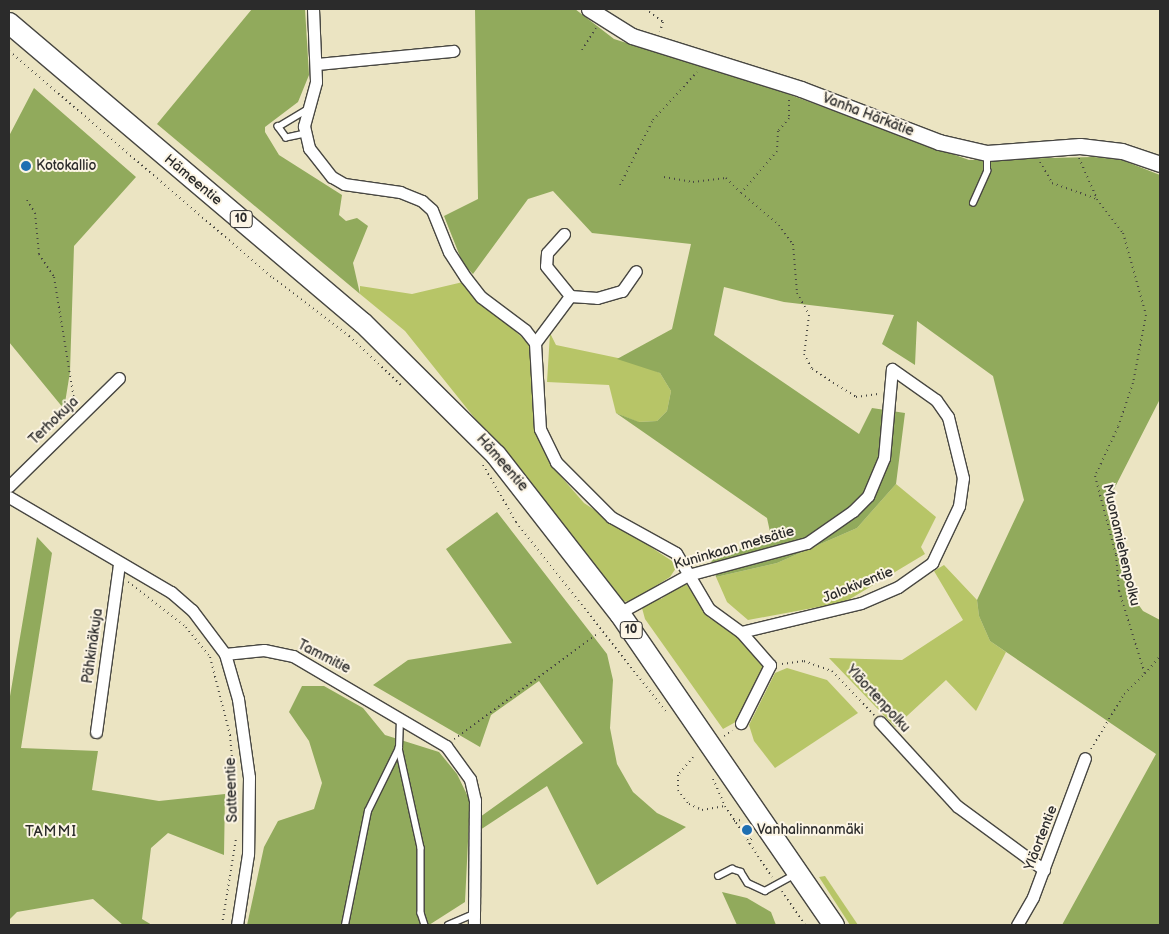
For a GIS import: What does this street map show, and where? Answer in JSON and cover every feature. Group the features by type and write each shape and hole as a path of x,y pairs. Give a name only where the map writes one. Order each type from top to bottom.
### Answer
{"highway":[{"name":"Hämeentie","path":"9,23 78,85 310,277 441,396 528,492 618,613 834,925"},
{"name":"Hämeentie","path":"9,38 78,85"}],"street":[{"path":"313,9 317,64 306,110 305,134 332,178 362,190 400,192 427,205 466,278 535,343"},
{"name":"Vanha Härkätie","path":"589,9 603,21 632,36 801,89 887,125 987,153 1073,147 1122,151 1160,164"},
{"path":"317,64 453,51"},
{"path":"564,234 547,253 546,266 570,296 597,298 622,291 636,271"},
{"path":"570,296 535,343 540,429 556,462 611,517 676,553 709,610 741,632 770,665 741,723"},
{"name":"Kuninkaan metsätie","path":"618,613 688,575 807,543 853,511 868,496 884,458 892,368"},
{"name":"Jalokiventie","path":"741,632 862,603 898,587 932,563 959,506 963,478 948,417 936,400 892,368"},
{"name":"Terhokuja","path":"9,486 118,378"},
{"path":"9,497 119,564 171,592 192,610 225,654"},
{"name":"Pähkinäkuja","path":"96,732 119,564"},
{"name":"Tammitie","path":"225,654 264,650 293,656 401,717 446,746 470,779 475,800 474,919"},
{"name":"Satteentie","path":"225,654 238,699 249,777 248,854 237,925"},
{"name":"Yläortenpolku","path":"880,722 957,806 1044,870"},
{"name":"Yläortentie","path":"1017,925 1044,870 1086,758"}],"lane":[{"path":"305,134 286,138 278,126 306,110"},
{"path":"973,203 986,170 987,153"},
{"path":"401,717 399,748 421,848 421,913 425,925"},
{"path":"345,925 368,811 399,748"},
{"path":"718,876 732,869 765,891 779,887 798,873"},
{"path":"448,925 474,919"}],"path":[{"path":"645,9 663,22"},
{"path":"582,50 603,21"},
{"path":"9,51 273,278 349,336 406,389"},
{"path":"620,185 652,120 698,72"},
{"path":"742,193 777,151 778,131 789,118 790,98 801,89"},
{"name":"Muonamiehenpolku","path":"1073,147 1097,199 1123,233 1146,315 1130,392 1094,476 1116,555 1119,591 1145,674"},
{"path":"1034,151 1052,182 1097,199"},
{"path":"664,177 693,182 726,178 779,225 793,244 796,294 809,315 804,354 812,369 856,397 890,392"},
{"path":"27,200 35,213 39,254 54,277 65,324 71,399 82,415"},
{"path":"476,459 516,522 600,632 671,717"},
{"path":"117,576 154,598 186,627 210,657 230,735 237,812"},
{"path":"446,746 600,632"},
{"path":"1086,758 1124,694 1160,656"},
{"name":"Yläortenpolku","path":"770,665 804,661 832,670 880,722"},
{"path":"720,739 741,723"},
{"path":"696,750 701,758"},
{"path":"693,757 678,775 678,790 689,804 702,810 725,806"},
{"path":"711,775 734,821 805,925"},
{"path":"734,821 741,820"},
{"path":"222,925 237,829"},
{"path":"749,844 752,838"}],"green space":[{"path":"252,9 305,9 309,75 298,102 265,127 265,132 279,155 342,195 339,215 346,221 357,218 368,226 353,263 360,294 157,124"},
{"path":"475,9 575,9 614,39 785,93 969,160 1094,157 1122,160 1160,175 1160,399 1111,495 1107,511 1133,597 1143,611 1160,620 1160,925 1062,925 1156,754 990,641 979,616 977,600 1024,500 993,376 917,321 915,365 882,344 894,315 784,302 724,287 714,335 859,434 872,408 905,413 896,484 857,528 777,563 716,577 710,556 772,541 767,518 616,413 639,422 657,421 667,411 671,391 660,373 617,359 672,329 691,244 592,233 553,191 528,199 473,274 463,264 444,216 478,199"},
{"path":"34,88 136,177 74,246 70,372 64,409 9,342 9,136"},
{"path":"463,282 530,345 535,430 551,465 584,503 678,565 670,577 630,602 621,601 405,331 360,294 360,286 412,294"},
{"path":"550,333 556,345 637,362 660,373 671,391 667,411 657,421 638,422 616,413 609,385 547,382"},
{"path":"896,484 936,517 921,547 925,554 845,602 748,620 727,602 716,577 777,563 857,528"},
{"path":"497,512 607,654 613,680 610,728 617,764 633,792 657,813 686,827 597,885 547,786 480,830 480,817 583,743 539,681 491,715 480,747 373,685 408,660 512,643 446,549"},
{"path":"37,537 52,553 21,748 98,751 92,790 159,801 225,794 224,855 168,833 151,848 142,919 152,925 123,925 93,899 17,912 9,920 9,702"},
{"path":"944,565 977,600 979,616 990,641 1006,652 976,711 946,680 895,727 829,658 902,660 963,620 934,571"},
{"path":"685,582 709,618 739,634 764,666 741,719 723,729 645,619 642,608 645,600 661,599"},
{"path":"787,668 827,680 858,713 775,768 754,741 749,725 775,673"},
{"path":"302,686 324,686 363,708 385,735 439,752 457,774 470,801 465,902 429,925 247,925 264,847 278,821 314,809 322,783 309,741 289,712"},
{"path":"825,876 858,925 850,925 819,877"},
{"path":"722,892 747,898 771,912 776,925 737,925"}],"place":[{"name":"Kotokallio","path":"26,166"},
{"name":"Vanhalinnanmäki","path":"747,830"}],"district":[{"name":"TAMMI","path":"51,832"}]}
